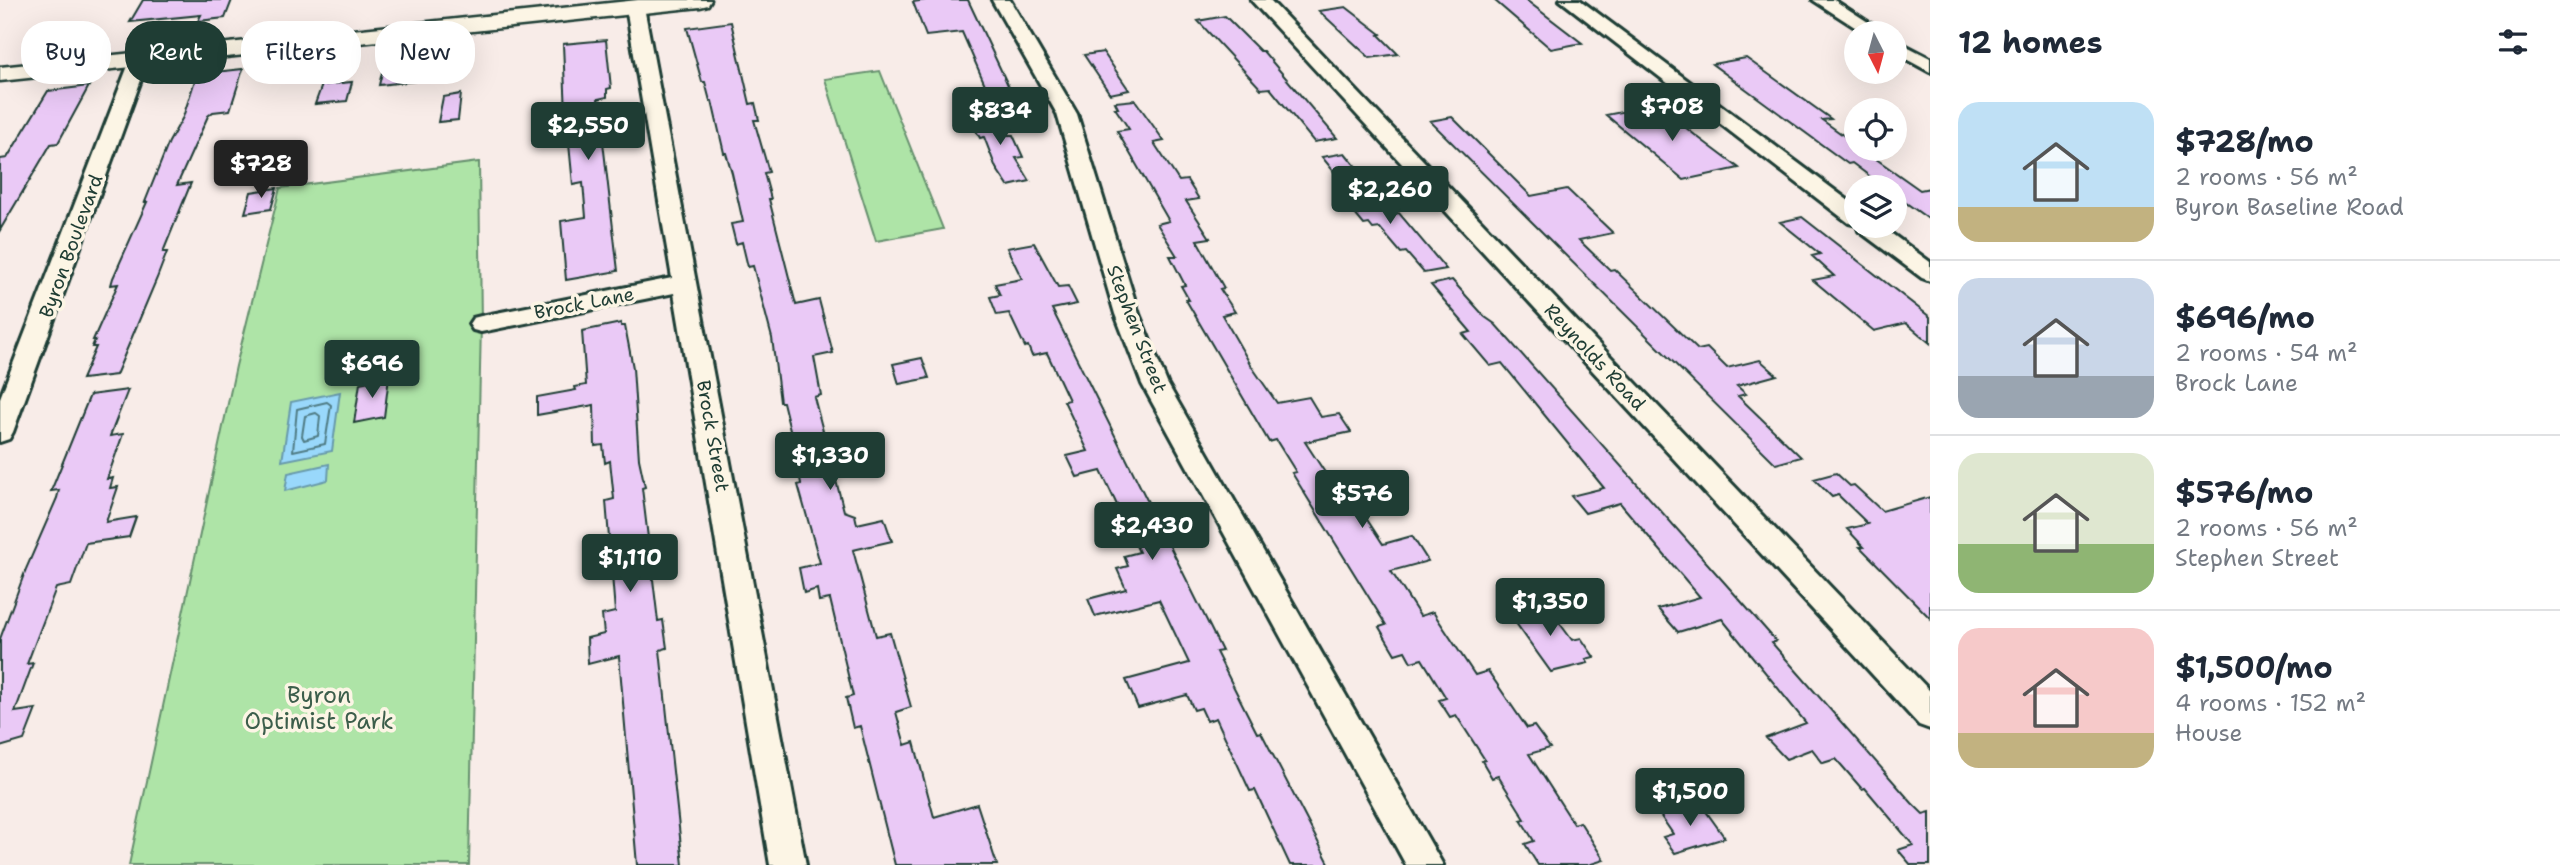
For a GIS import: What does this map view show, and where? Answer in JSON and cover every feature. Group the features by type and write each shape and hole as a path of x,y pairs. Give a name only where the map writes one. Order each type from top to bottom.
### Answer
{"main road":[{"path":"227,49 699,0"},
{"path":"0,74 125,60"}],"street":[{"name":"Stephen Street","path":"1001,0 1067,114 1127,314 1155,384 1425,865"},
{"name":"Reynolds Road","path":"1260,0 1930,714"},
{"path":"1569,0 1844,208"},
{"path":"1822,0 1856,21"},
{"name":"Brock Street","path":"635,7 788,865"},
{"path":"1908,53 1930,66"},
{"name":"Byron Boulevard","path":"0,432 130,84"},
{"path":"1883,238 1930,273"},
{"name":"Brock Lane","path":"481,324 686,283"}],"green space":[{"path":"880,71 943,229 876,241 825,79"},
{"name":"Byron Optimist Park","path":"479,162 481,324 469,865 129,865 236,366 280,188"}],"water":[{"path":"340,392 332,451 282,461 291,402"},
{"path":"329,464 328,480 285,491 288,473"}],"building":[{"path":"143,0 232,0 225,18 198,21 201,15 131,21"},
{"path":"968,0 1015,100 993,103 962,32 926,36 913,2"},
{"path":"1494,0 1526,0 1582,43 1551,49"},
{"path":"1346,7 1381,34 1379,35 1398,54 1370,58 1319,11"},
{"path":"1225,16 1263,51 1337,138 1314,142 1270,88 1261,89 1198,21"},
{"path":"731,22 750,104 755,103 759,120 754,120 769,172 764,173 769,199 796,305 819,300 833,353 814,357 821,395 814,397 844,511 855,515 857,524 884,518 892,541 853,550 876,636 890,633 911,707 896,712 905,745 914,742 934,817 977,804 997,865 895,865 860,726 853,728 846,698 853,696 830,599 819,601 817,589 804,593 799,568 820,563 798,485 801,484 797,459 783,402 780,402 772,338 753,266 748,267 742,242 736,244 731,224 743,222 732,173 724,153 712,101 705,82 702,82 687,28"},
{"path":"606,40 611,88 607,89 607,97 598,99 618,271 566,280 561,221 586,217 583,183 573,185 563,44"},
{"path":"1103,52 1129,90 1110,94 1084,55"},
{"path":"1746,58 1831,119 1822,120 1844,136 1844,161 1879,161 1899,175 1868,175 1852,163 1848,164 1712,64"},
{"path":"241,69 230,110 213,112 208,116 177,185 191,183 163,252 167,252 157,278 116,375 82,379 96,347 92,347 93,340 118,284 111,285 113,278 147,202 169,142 183,117 194,84 227,84 227,71"},
{"path":"351,84 347,101 315,104 322,85"},
{"path":"89,86 58,143 51,144 0,230 0,159 7,158 48,91"},
{"path":"461,94 458,120 438,122 443,97"},
{"path":"1135,100 1164,141 1154,143 1179,181 1187,180 1199,199 1186,201 1210,238 1197,240 1224,288 1220,289 1235,312 1222,315 1252,367 1277,403 1309,397 1321,417 1339,414 1351,432 1305,442 1339,494 1349,492 1383,544 1412,536 1428,561 1391,571 1420,616 1433,612 1475,675 1488,671 1527,728 1534,726 1550,748 1529,754 1574,824 1580,822 1604,860 1588,865 1538,865 1525,844 1534,841 1521,820 1525,819 1498,776 1492,778 1482,761 1485,760 1456,715 1450,717 1439,700 1446,698 1422,659 1411,662 1405,651 1395,654 1379,627 1386,625 1292,473 1296,472 1276,440 1269,442 1186,300 1189,300 1181,286 1185,285 1170,256 1177,256 1157,224 1169,221 1117,131 1129,129 1115,108 1118,108 1115,102"},
{"path":"1657,105 1739,168 1684,180 1606,115"},
{"path":"993,109 1008,135 1013,135 1023,157 1016,158 1030,181 1008,186 996,168 984,137 980,138 969,118 973,117 970,113"},
{"path":"1452,117 1531,196 1567,189 1613,233 1579,240 1610,270 1614,269 1698,350 1707,348 1727,368 1760,360 1777,375 1737,386 1746,394 1738,396 1801,457 1776,464 1430,121"},
{"path":"1345,153 1362,174 1339,178 1322,157"},
{"path":"1907,181 1920,190 1930,188 1930,220 1907,204"},
{"path":"1365,184 1391,215 1399,213 1446,269 1424,273 1406,252 1401,253 1380,228 1373,229 1369,224 1364,225 1335,190"},
{"path":"277,188 271,209 245,213 251,192"},
{"path":"1802,217 1930,317 1930,343 1906,323 1874,331 1813,280 1834,276 1812,256 1820,254 1780,222"},
{"path":"1034,243 1058,287 1068,286 1077,304 1052,309 1222,651 1216,652 1330,865 1290,865 1255,790 1250,791 1216,718 1207,721 1201,708 1194,710 1187,695 1138,708 1126,680 1189,663 1159,600 1095,616 1088,599 1126,589 1117,569 1128,566 1124,556 1139,552 1101,471 1077,477 1067,456 1088,451 1064,401 1069,400 1047,353 1032,356 1009,313 997,315 990,297 1000,295 995,284 1022,279 1007,248"},
{"path":"1452,280 1485,317 1495,324 1776,641 1772,643 1912,803 1923,814 1930,812 1930,865 1911,865 1898,850 1913,845 1865,788 1862,789 1836,759 1823,763 1812,749 1786,759 1766,738 1806,723 1722,619 1678,632 1658,609 1700,597 1620,503 1585,513 1571,496 1604,488 1502,363 1490,366 1463,334 1471,332 1431,285"},
{"path":"621,323 621,326 625,326 633,368 639,459 645,487 642,488 658,621 663,620 667,648 660,650 683,865 637,865 619,656 588,664 587,638 604,634 602,615 615,612 606,501 614,499 610,461 605,463 603,445 595,446 594,405 537,415 537,397 576,390 575,387 586,385 582,331"},
{"path":"922,358 929,378 899,384 893,364"},
{"path":"389,377 384,417 354,423 360,383"},
{"path":"128,390 110,436 123,434 107,479 113,478 110,488 118,487 106,522 136,517 129,537 86,543 71,585 56,588 27,664 33,663 15,712 36,709 24,740 0,747 0,639 59,490 51,491 90,395"},
{"path":"1836,473 1850,486 1854,485 1882,511 1930,497 1930,618 1860,547 1864,547 1847,529 1868,524 1838,495 1832,497 1814,479"},
{"path":"1544,602 1572,640 1581,638 1594,657 1586,659 1588,663 1551,672 1508,612"},
{"path":"1700,803 1725,838 1675,853 1663,837 1673,834 1660,815"}]}
